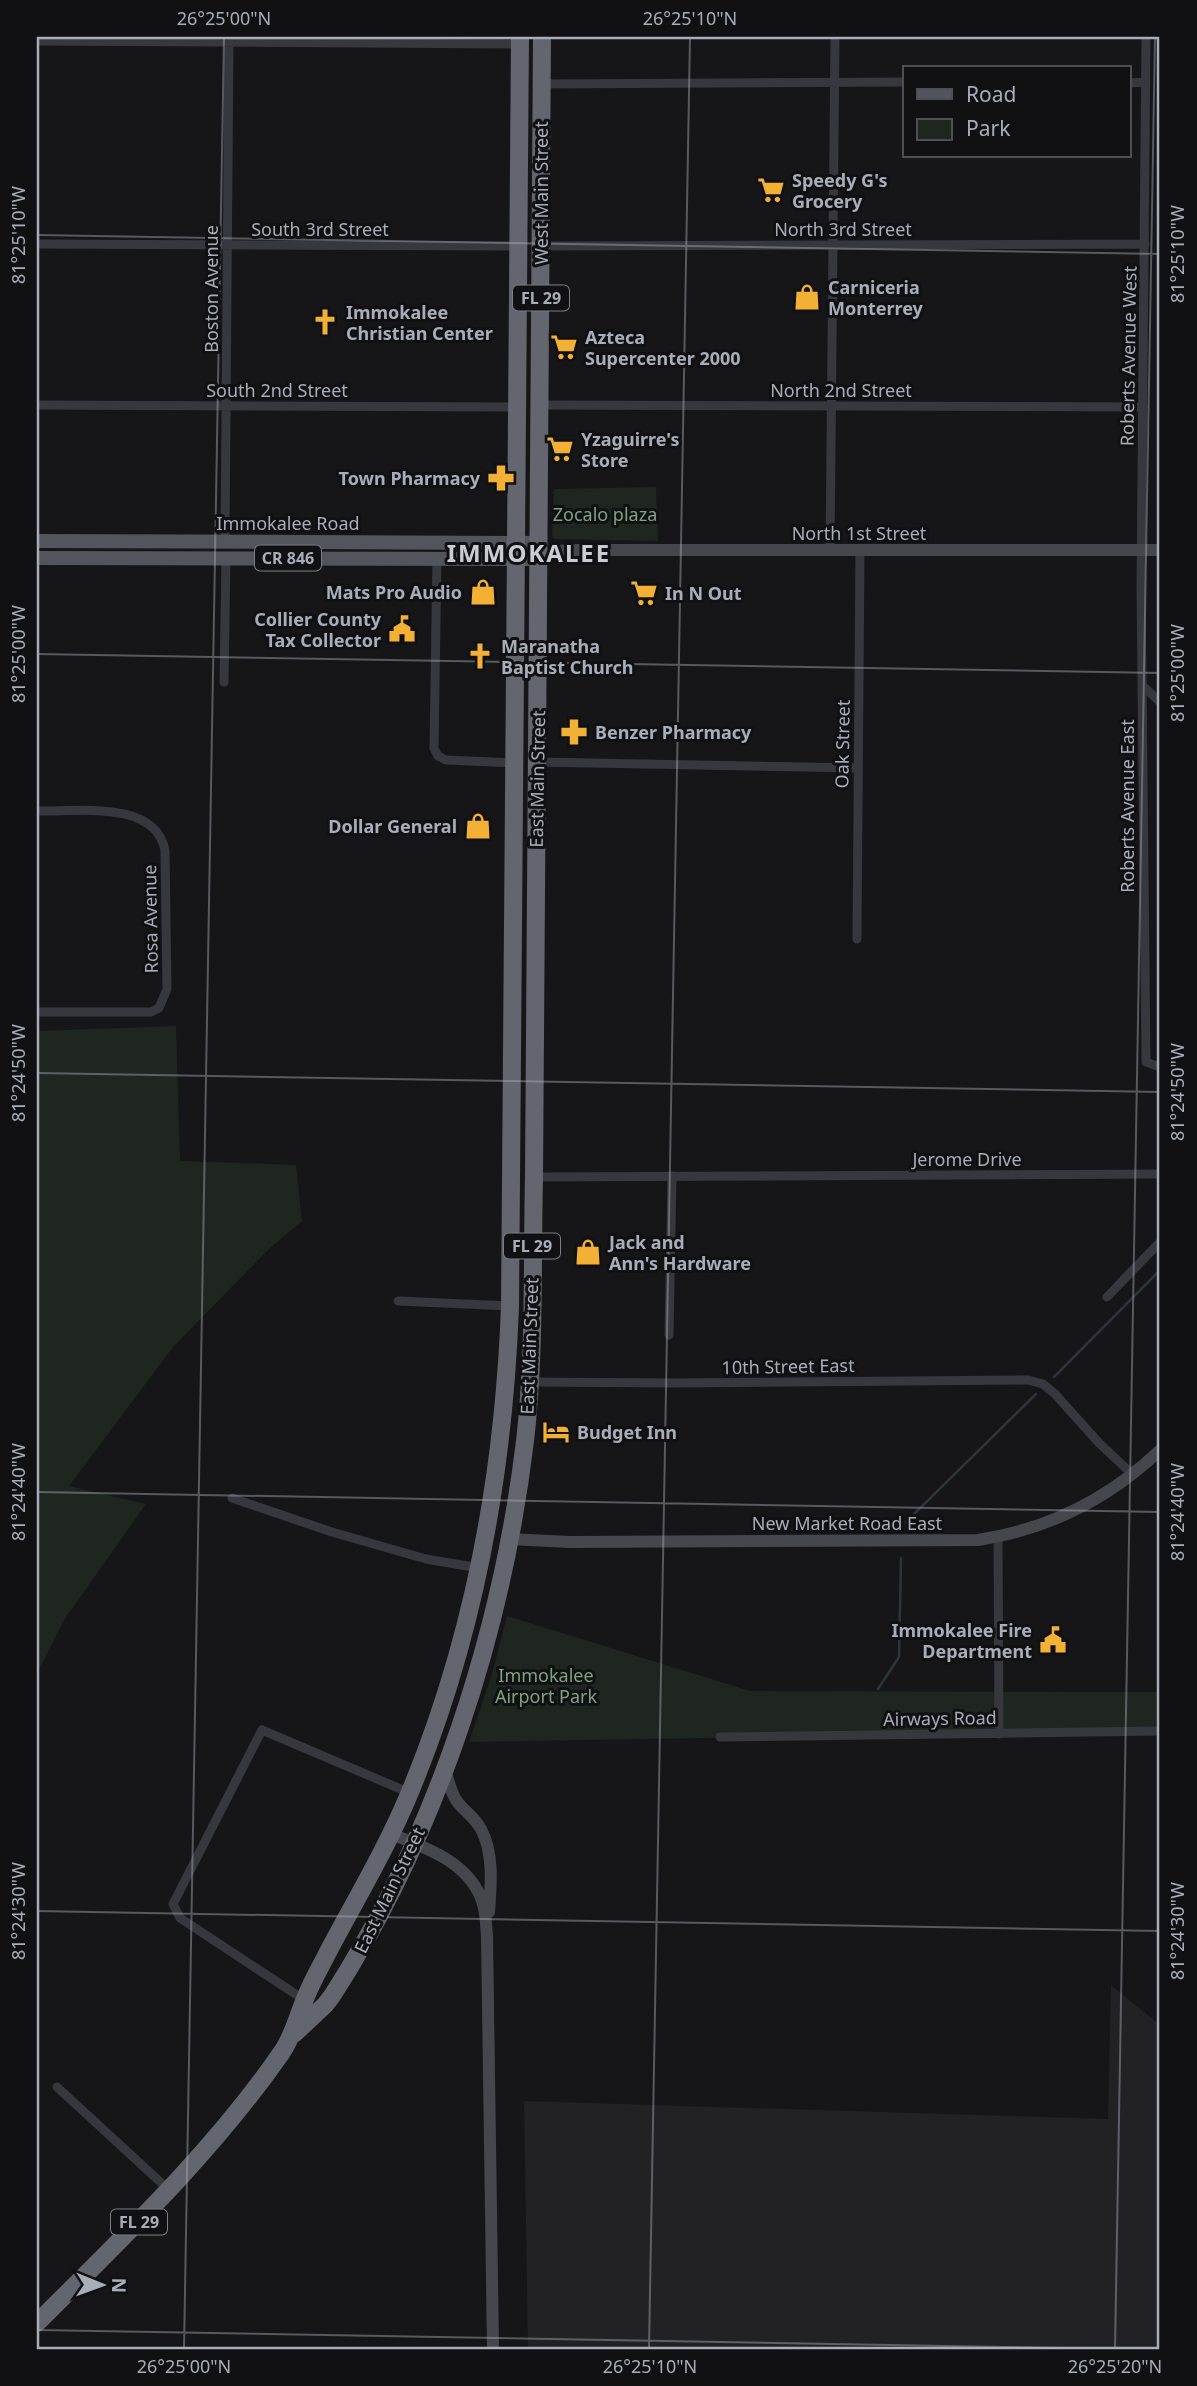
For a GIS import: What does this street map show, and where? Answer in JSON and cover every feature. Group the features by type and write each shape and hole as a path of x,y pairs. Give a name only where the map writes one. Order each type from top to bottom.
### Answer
{"highway":[{"name":"West Main Street","path":"540,551 542,37"},
{"name":"West Main Street","path":"517,551 520,40"},
{"path":"519,246 541,246"},
{"name":"East Main Street","path":"292,2036 304,2001 410,1793 455,1664 486,1535 506,1401 510,1306 517,551"},
{"name":"East Main Street","path":"37,2323 119,2243 235,2115 292,2036 320,2010 352,1965 384,1909 415,1843 481,1657 509,1539 525,1439 530,1382 540,551"},
{"path":"516,763 537,762"},
{"path":"512,1176 534,1177"},
{"path":"486,1535 509,1539"}],"main road":[{"path":"520,40 533,57 536,125 541,148"},
{"name":"Immokalee Road","path":"37,541 373,542 540,551"},
{"path":"225,542 226,558"},
{"path":"372,558 373,542"},
{"name":"North 1st Street","path":"540,551 1160,550"},
{"name":"Immokalee Road","path":"37,558 437,558 517,551"},
{"name":"New Market Road East","path":"509,1539 570,1542 941,1542 998,1537 1070,1514 1112,1491 1160,1450"},
{"path":"444,1767 454,1796 459,1805 473,1816 489,1850 487,1936 493,2349"},
{"path":"391,1834 445,1858 461,1870 472,1882 484,1906 487,1936"}],"street":[{"path":"830,549 835,37"},
{"name":"Roberts Avenue West","path":"1142,550 1146,37"},
{"name":"Boston Avenue","path":"225,542 229,39"},
{"path":"37,41 520,40"},
{"path":"542,84 903,82"},
{"path":"1130,83 1146,82"},
{"name":"South 3rd Street","path":"37,244 519,246"},
{"name":"North 3rd Street","path":"541,246 1144,244"},
{"name":"South 2nd Street","path":"37,405 518,407"},
{"name":"North 2nd Street","path":"540,405 1143,407"},
{"name":"Oak Street","path":"857,939 860,550"},
{"name":"Roberts Avenue East","path":"1142,550 1146,1062 1160,1067"},
{"path":"224,682 226,558"},
{"path":"437,558 434,748 438,756 446,760 516,763"},
{"path":"1142,685 1160,702"},
{"path":"537,762 857,768"},
{"name":"Rosa Avenue","path":"37,811 125,813 154,827 164,843 165,851 167,989 159,1009 150,1012 37,1012"},
{"name":"Jerome Drive","path":"534,1177 1160,1174"},
{"path":"669,1335 672,1176"},
{"path":"1107,1297 1160,1241"},
{"path":"398,1301 510,1306"},
{"name":"10th Street East","path":"530,1382 1028,1380 1046,1386 1132,1474"},
{"path":"232,1498 332,1532 415,1556 479,1568"},
{"path":"998,1537 999,1734"},
{"path":"320,2010 180,1918 173,1904 261,1730 410,1793"},
{"name":"Airways Road","path":"720,1737 1160,1731"},
{"path":"57,2087 169,2190"}],"shaded area":[{"path":"1111,1985 1160,2025 1160,2349 528,2349 524,2101 1108,2119"}],"green space":[{"path":"1160,194 1160,530 1157,530"},
{"name":"Zocalo plaza","path":"656,487 658,541 554,539 554,489"},
{"path":"176,1026 180,1161 296,1165 302,1221 269,1249 173,1347 69,1486 146,1504 64,1620 37,1674 37,1031"},
{"name":"Immokalee Airport Park","path":"507,1616 750,1691 1160,1692 1160,1730 469,1742 492,1674"}],"waterway":[{"path":"1054,1377 1160,1270"},
{"path":"906,1522 1036,1394"},
{"path":"878,1689 899,1657 901,1558"}],"place":[{"name":"Speedy G's Grocery","path":"771,190"},
{"name":"Carniceria Monterrey","path":"807,297"},
{"name":"Immokalee Christian Center","path":"325,322"},
{"name":"Azteca Supercenter 2000","path":"564,347"},
{"name":"Yzaguirre's Store","path":"560,449"},
{"name":"Town Pharmacy","path":"501,478"},
{"name":"Mats Pro Audio","path":"483,592"},
{"name":"In N Out","path":"644,593"},
{"name":"Collier County Tax Collector","path":"402,629"},
{"name":"Maranatha Baptist Church","path":"480,656"},
{"name":"Benzer Pharmacy","path":"574,732"},
{"name":"Dollar General","path":"478,826"},
{"name":"Jack and Ann's Hardware","path":"588,1252"},
{"name":"Budget Inn","path":"556,1432"},
{"name":"Immokalee Fire Department","path":"1053,1640"}],"district":[{"name":"IMMOKALEE","path":"529,552"}]}
